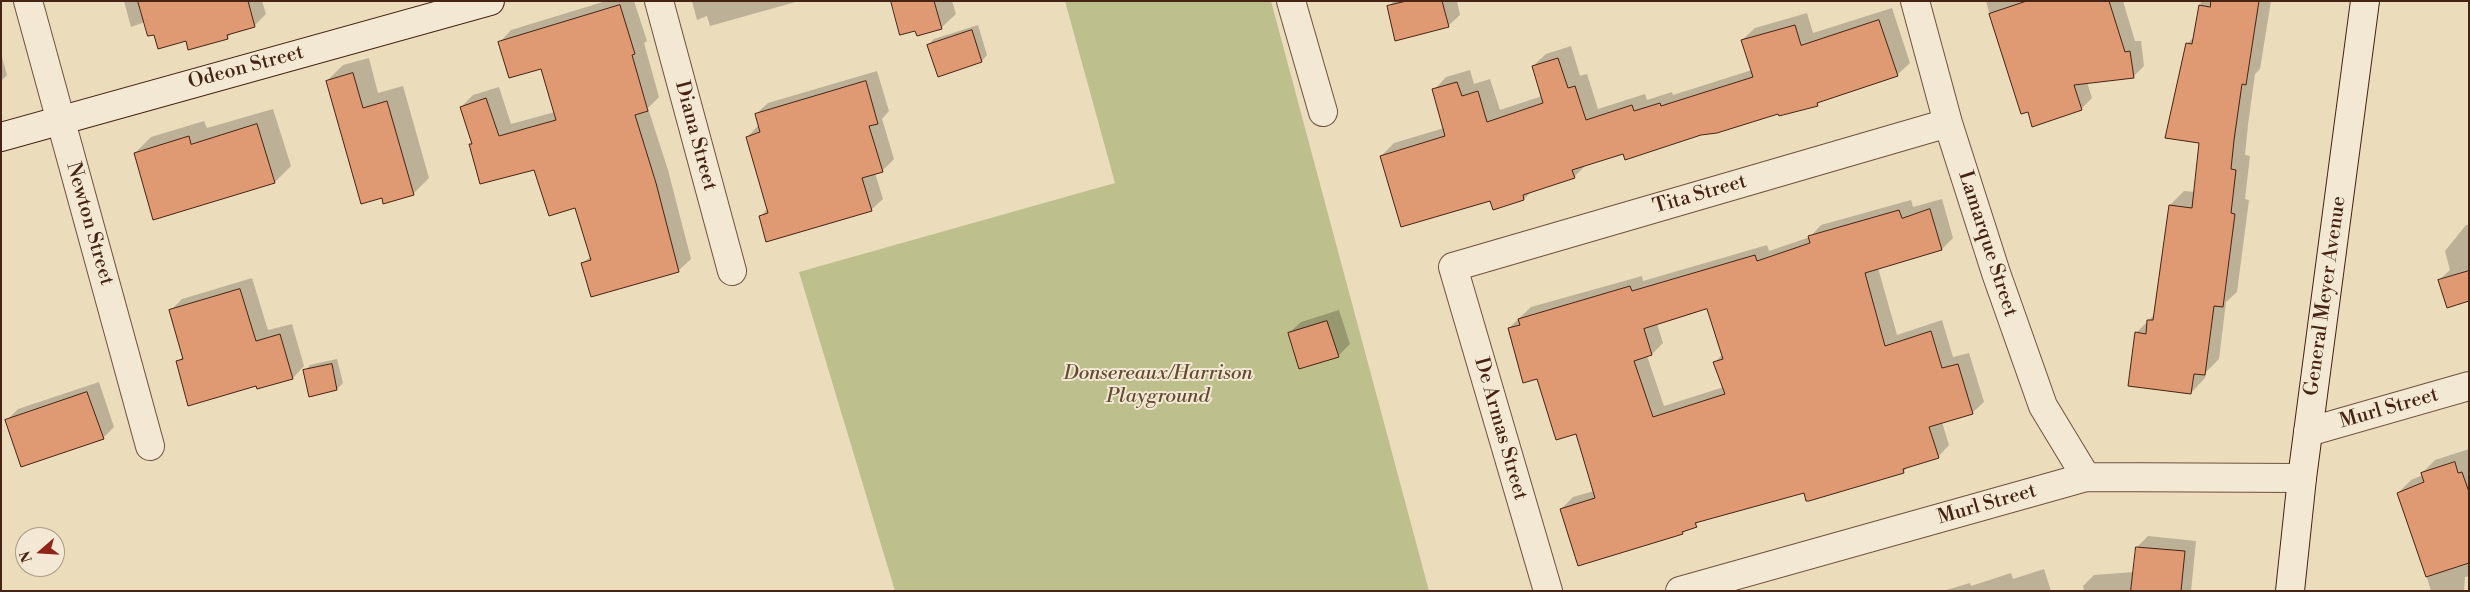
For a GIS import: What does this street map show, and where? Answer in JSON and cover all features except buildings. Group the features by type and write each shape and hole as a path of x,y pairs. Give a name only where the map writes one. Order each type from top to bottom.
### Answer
{"street":[{"name":"Newton Street","path":"28,1 150,446"},
{"name":"Odeon Street","path":"1,137 60,119 490,1"},
{"name":"Diana Street","path":"659,1 732,270"},
{"path":"1292,1 1323,112"},
{"name":"Lamarque Street","path":"1914,1 1948,123 1996,273 2043,406 2086,477"},
{"name":"General Meyer Avenue","path":"2290,591 2302,478 2366,1"},
{"name":"Tita Street","path":"1453,267 1948,123"},
{"name":"De Armas Street","path":"1453,267 1548,591"},
{"name":"Murl Street","path":"2308,432 2469,386"},
{"name":"Murl Street","path":"1680,591 2086,477 2302,478"}],"green space":[{"name":"Donsereaux/Harrison Playground","path":"1065,1 1271,1 1429,591 895,591 799,272 1115,183"}]}
